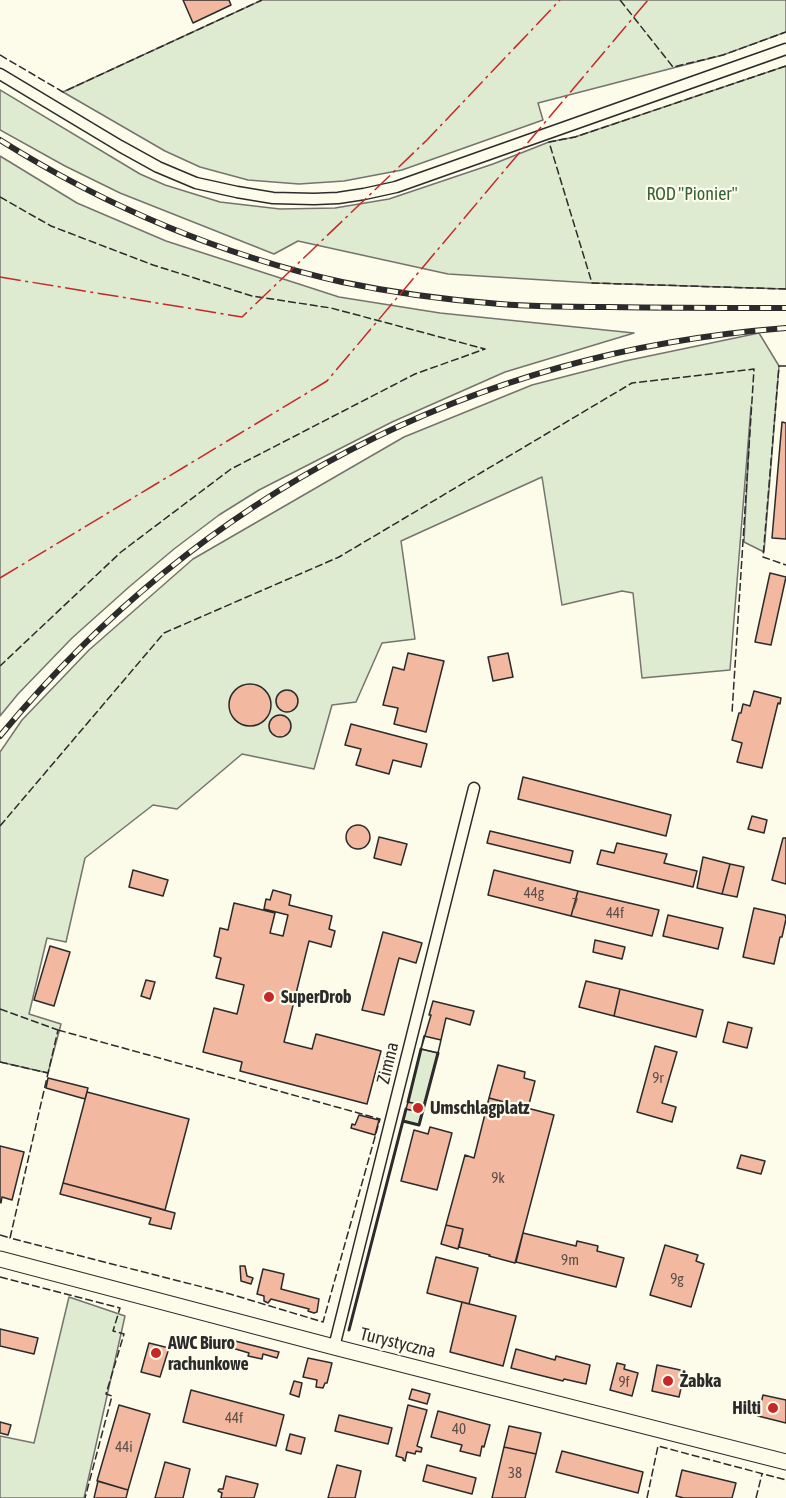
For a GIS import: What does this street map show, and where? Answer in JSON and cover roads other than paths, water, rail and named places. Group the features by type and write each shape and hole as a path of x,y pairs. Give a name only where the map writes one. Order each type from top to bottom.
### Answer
{"main road":[{"name":"Turystyczna","path":"0,1259 786,1462"}],"street":[{"path":"0,74 120,146 158,167 196,183 273,198 314,200 364,194 396,187 786,49"},
{"name":"Zimna","path":"334,1347 474,788"}],"railway":[{"path":"0,140 81,186 165,226 252,258 342,282 421,296 514,305 786,308"},
{"path":"0,736 79,650 163,573 254,506 351,450 452,404 559,368 670,342 786,328"}],"place":[{"name":"SuperDrob","path":"269,997"},
{"name":"Umschlagplatz","path":"418,1108"},
{"name":"AWC Biuro rachunkowe","path":"156,1353"},
{"name":"Żabka","path":"668,1381"},
{"name":"Hilti","path":"773,1408"}],"park label":[{"name":"ROD \"Pionier\"","path":"692,194"}]}
